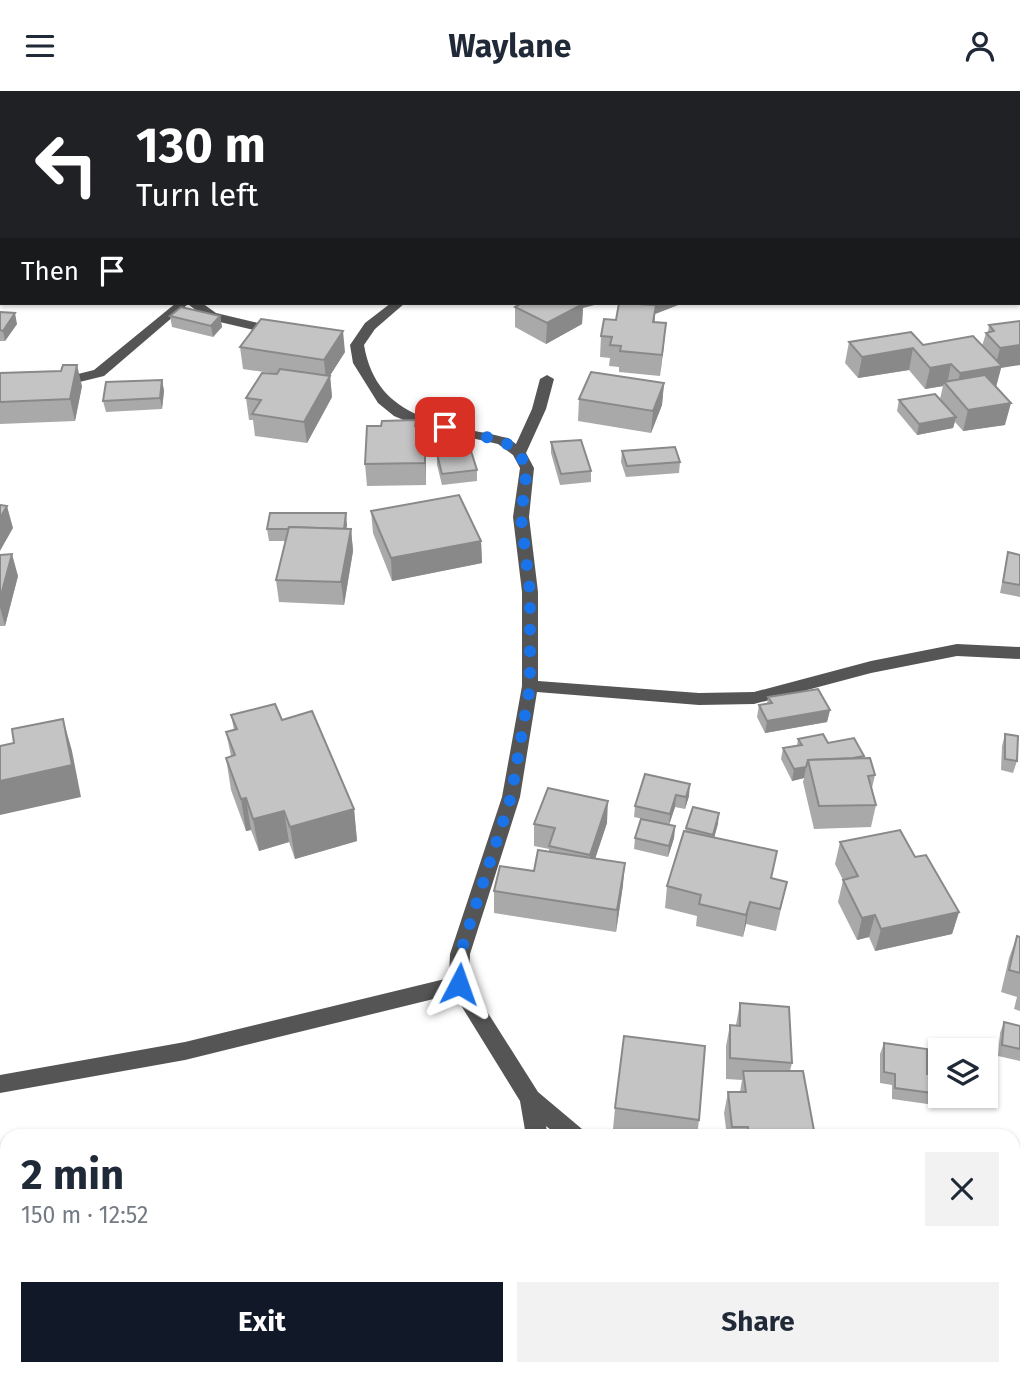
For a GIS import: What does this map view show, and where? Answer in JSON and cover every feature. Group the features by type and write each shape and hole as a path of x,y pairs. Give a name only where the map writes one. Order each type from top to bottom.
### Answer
{"street":[{"path":"38,381 62,382 99,373 181,305"},
{"path":"197,305 212,316 290,334"},
{"path":"396,305 350,344 383,400 399,413 423,423 503,441 519,453 527,468 521,517 530,592 530,686 511,797 460,954 459,984 530,1098 566,1129"},
{"path":"519,453 539,409 547,379"},
{"path":"530,686 699,699 754,698 871,667 957,650 1020,653"},
{"path":"0,1084 185,1051 459,984"},
{"path":"530,1098 536,1129"}],"building":[{"path":"518,305 581,305 547,323 515,307"},
{"path":"619,305 656,305 653,322 666,323 662,355 620,351 621,346 610,345 612,337 601,336 604,319 616,320"},
{"path":"181,307 220,316 211,326 170,316"},
{"path":"0,312 15,313 3,331 0,330"},
{"path":"261,319 343,331 324,360 240,347"},
{"path":"1020,321 1020,345 1000,348 986,333 994,331 989,325"},
{"path":"911,332 923,345 973,336 1002,366 960,373 951,364 930,368 913,348 862,357 849,342"},
{"path":"63,365 77,365 70,399 0,402 0,373 61,371"},
{"path":"280,369 330,376 304,422 252,414 261,400 246,398 262,373 277,374"},
{"path":"591,372 664,383 653,411 579,399"},
{"path":"985,375 1011,403 968,410 944,382"},
{"path":"162,380 160,398 103,401 106,382"},
{"path":"935,394 956,417 919,424 899,400"},
{"path":"416,420 415,426 425,426 425,463 365,464 367,426 381,426 382,421"},
{"path":"581,440 591,471 561,474 551,442"},
{"path":"675,447 680,462 627,466 622,451"},
{"path":"471,451 477,470 442,474 437,454"},
{"path":"459,495 481,541 391,558 371,511"},
{"path":"0,505 7,506 0,518"},
{"path":"270,513 346,513 344,529 267,529"},
{"path":"289,527 351,529 341,582 276,580"},
{"path":"1008,552 1020,555 1020,585 1003,582"},
{"path":"12,554 0,599 0,555"},
{"path":"818,689 830,710 767,721 759,705 772,703 768,697"},
{"path":"275,704 282,720 312,711 354,809 290,827 284,811 253,819 246,798 241,799 226,758 235,755 226,732 237,729 231,715"},
{"path":"63,719 72,765 0,781 0,746 14,743 12,729"},
{"path":"823,734 828,743 854,738 864,756 808,760 806,767 794,769 783,748 802,745 798,739"},
{"path":"1005,734 1018,736 1017,761 1005,759"},
{"path":"870,758 875,775 868,776 876,805 819,806 808,760"},
{"path":"645,774 690,784 686,797 676,795 670,814 635,806"},
{"path":"548,788 608,801 590,855 549,846 555,828 534,824"},
{"path":"693,807 719,813 713,835 686,828"},
{"path":"641,819 675,826 669,846 635,838"},
{"path":"900,830 915,857 926,855 959,912 881,929 875,915 862,918 843,880 858,876 840,842"},
{"path":"684,831 777,851 771,878 787,882 780,909 750,902 746,915 699,904 701,895 667,886"},
{"path":"538,850 625,863 617,910 494,891 500,866 534,871"},
{"path":"1017,936 1020,937 1020,973 1009,970"},
{"path":"740,1003 789,1007 792,1063 730,1058 730,1025 740,1026"},
{"path":"1004,1022 1020,1026 1020,1049 1002,1045"},
{"path":"624,1036 705,1046 699,1120 615,1108"},
{"path":"884,1043 927,1049 928,1092 895,1088 895,1074 884,1072"},
{"path":"743,1071 803,1071 814,1129 732,1127 728,1092 746,1092"}],"route":[{"path":"445,427 503,441 519,453 527,468 521,517 530,592 530,686 511,797 460,954 459,984"}]}
